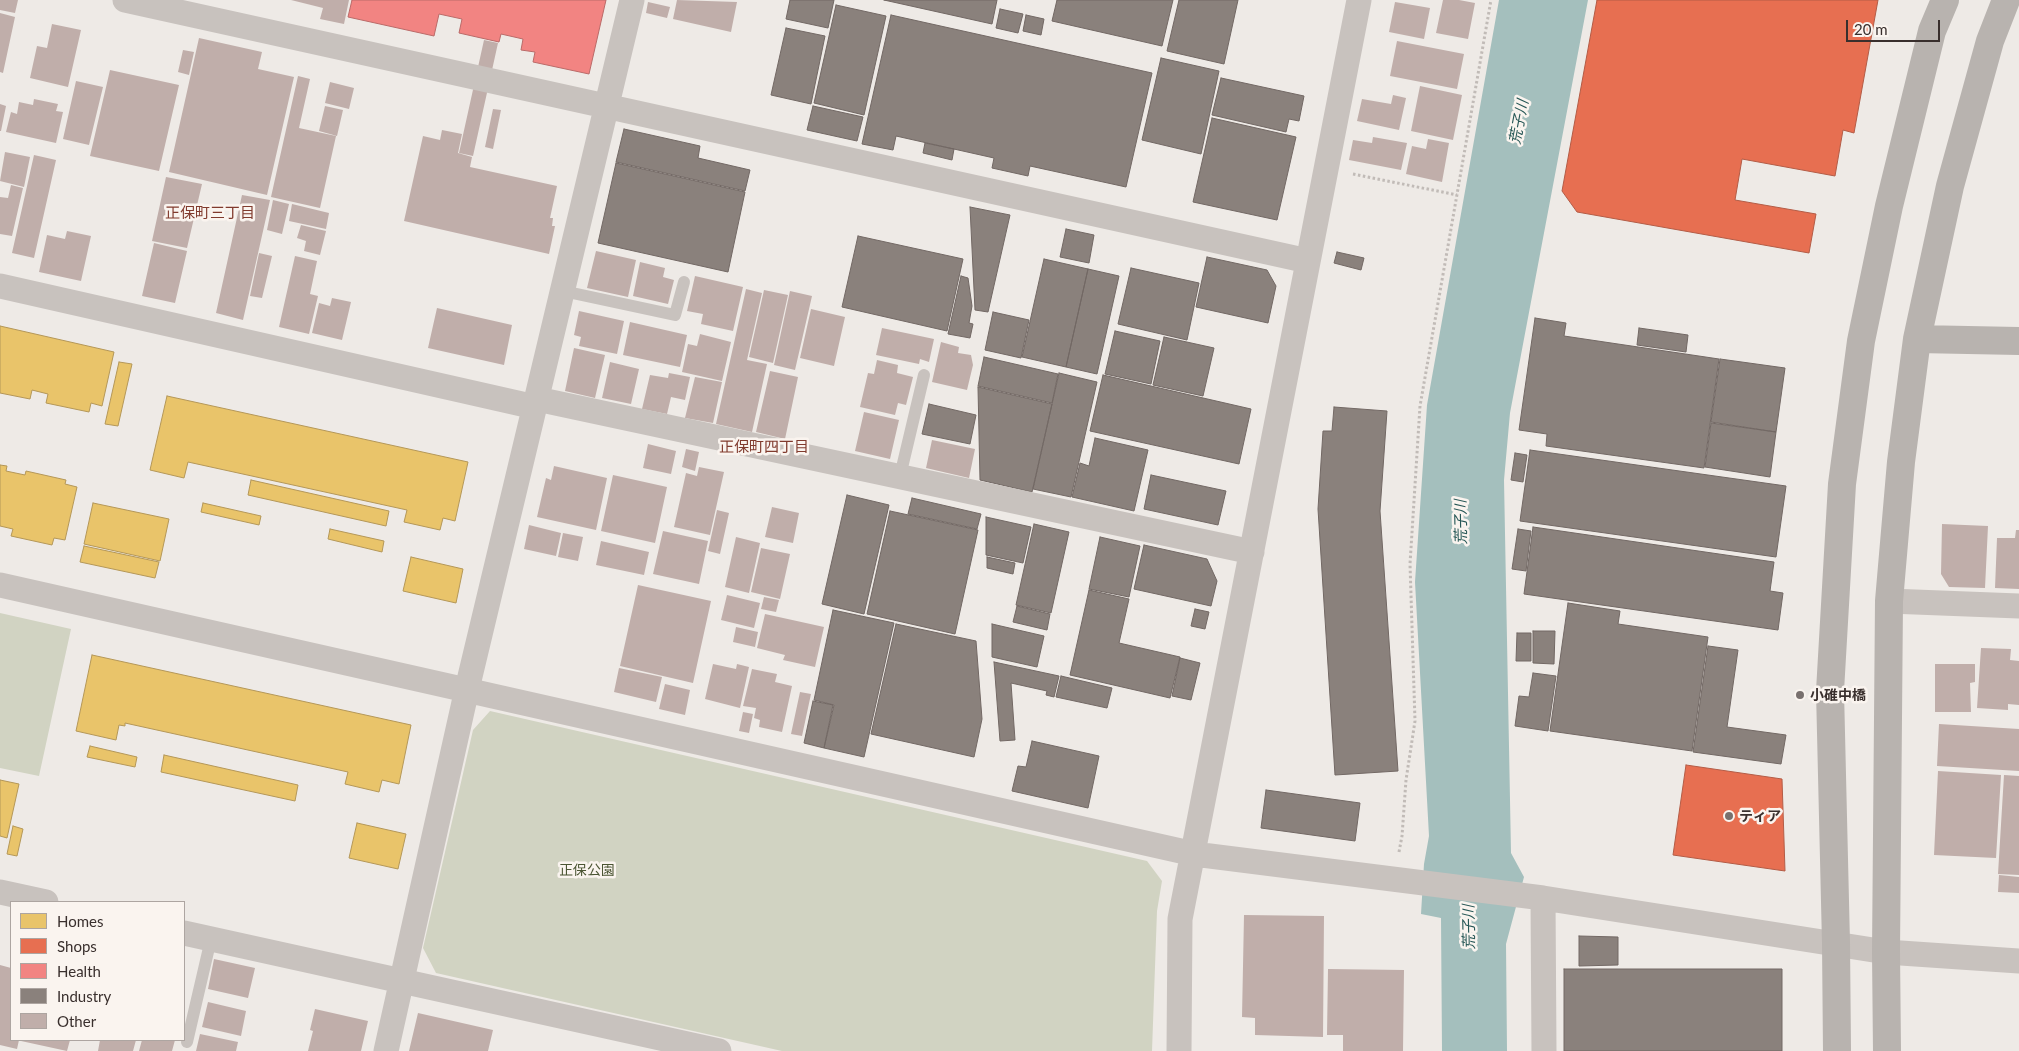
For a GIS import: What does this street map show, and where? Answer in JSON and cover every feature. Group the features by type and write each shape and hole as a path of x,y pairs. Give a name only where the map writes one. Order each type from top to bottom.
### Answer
{"street":[{"path":"125,0 1308,261"},
{"path":"386,1051 467,689 632,0"},
{"path":"1179,1051 1180,919 1359,0"},
{"path":"1837,1051 1830,691 1842,484 1861,341 1889,206 1932,31 1945,0"},
{"path":"1886,1051 1889,601 1901,462 1917,339 1950,186 1990,41 2006,0"},
{"path":"0,286 536,403 900,476 1252,552"},
{"path":"1917,339 2019,341"},
{"path":"0,585 1194,854 1542,898 1886,952 2019,961"},
{"path":"1889,601 2019,606"},
{"path":"0,892 41,901"},
{"path":"1542,898 1544,1051"},
{"path":"185,933 719,1051"}],"lane":[{"path":"563,291 675,315 684,282"},
{"path":"900,476 924,375"},
{"path":"187,1042 211,939"}],"path":[{"path":"1394,879 1402,836 1406,780 1415,721 1410,564 1420,406 1491,0"},
{"path":"1326,168 1458,195"}],"green space":[{"path":"0,613 71,629 39,776 0,768"},
{"name":"正保公園","path":"490,711 1147,861 1162,881 1157,911 1152,1051 782,1051 436,973 423,948 473,730"}],"water":[{"name":"荒子川","path":"1499,0 1588,0 1510,413 1504,480 1511,853 1524,877 1506,944 1507,1051 1442,1051 1441,918 1421,914 1424,864 1429,836 1415,582 1427,405"}],"building: Homes":[{"path":"0,326 114,352 102,406 91,403 89,412 46,403 48,394 32,390 30,399 0,393"},
{"path":"119,362 132,364 118,426 105,424"},
{"path":"167,396 468,462 455,521 443,518 440,530 404,522 407,510 188,462 184,478 150,470"},
{"path":"0,465 7,466 6,471 25,475 26,471 66,480 65,484 77,487 65,540 54,538 52,545 11,536 13,529 0,526"},
{"path":"251,480 389,511 386,526 248,495"},
{"path":"93,503 169,519 160,561 84,544"},
{"path":"203,503 261,516 259,525 201,512"},
{"path":"330,529 384,541 382,552 328,539"},
{"path":"84,546 159,562 155,578 80,562"},
{"path":"411,557 463,569 456,603 403,591"},
{"path":"92,655 411,725 399,784 382,780 379,792 345,784 348,772 125,723 125,726 119,725 116,740 76,731"},
{"path":"90,746 137,757 135,767 87,757"},
{"path":"164,755 298,785 295,801 161,772"},
{"path":"0,780 19,784 7,838 0,836"},
{"path":"357,823 406,834 398,869 349,858"},
{"path":"13,826 23,829 17,856 7,854"}],"building: Shops":[{"path":"1597,0 1878,0 1854,133 1843,130 1835,176 1742,159 1735,200 1816,214 1809,253 1577,212 1562,191"},
{"path":"1686,765 1782,779 1785,871 1673,855"}],"building: Health":[{"path":"352,0 606,0 589,74 533,62 535,52 521,50 523,39 501,34 499,42 459,33 462,19 439,14 434,36 348,17"}],"building: Industry":[{"path":"790,0 834,0 828,28 786,19"},
{"path":"884,0 997,0 992,24"},
{"path":"1057,0 1173,0 1162,46 1052,21"},
{"path":"1179,0 1238,0 1224,64 1167,51"},
{"path":"836,5 886,16 864,115 814,103"},
{"path":"1000,9 1023,14 1018,33 996,28"},
{"path":"891,15 1152,73 1126,187 1030,166 1028,176 992,168 994,158 896,136 893,150 862,144"},
{"path":"1026,15 1044,19 1041,35 1023,31"},
{"path":"786,28 825,36 811,104 771,95"},
{"path":"1161,58 1219,71 1201,154 1142,140"},
{"path":"1221,78 1304,96 1299,121 1289,119 1286,132 1212,115"},
{"path":"813,106 863,117 857,141 807,130"},
{"path":"1212,118 1296,137 1277,220 1193,202"},
{"path":"624,129 700,146 698,158 750,170 745,191 616,162"},
{"path":"925,143 954,149 952,160 923,153"},
{"path":"616,163 745,192 728,272 598,243"},
{"path":"970,207 1010,215 988,312 975,310"},
{"path":"1066,229 1094,235 1089,263 1060,257"},
{"path":"858,236 963,259 947,331 842,307"},
{"path":"1337,252 1364,258 1361,270 1334,263"},
{"path":"1207,257 1267,270 1276,286 1268,323 1196,307"},
{"path":"1044,259 1088,269 1066,367 1022,357"},
{"path":"1131,268 1199,283 1187,340 1118,324"},
{"path":"1088,269 1119,276 1097,374 1066,367"},
{"path":"961,276 968,278 972,306 969,323 973,324 970,338 948,334"},
{"path":"993,312 1029,320 1021,358 985,350"},
{"path":"1535,318 1566,323 1564,336 1719,359 1704,468 1546,446 1547,434 1519,430"},
{"path":"1639,328 1688,335 1686,352 1637,345"},
{"path":"1115,331 1160,341 1151,384 1105,374"},
{"path":"1164,337 1214,348 1203,396 1153,385"},
{"path":"984,357 1058,374 1052,403 978,386"},
{"path":"1720,359 1785,368 1776,432 1711,422"},
{"path":"1059,373 1097,382 1071,497 1033,489"},
{"path":"1103,375 1251,409 1239,464 1090,431"},
{"path":"978,387 1052,404 1032,492 980,480"},
{"path":"929,404 976,415 970,444 922,434"},
{"path":"1334,407 1387,411 1380,511 1398,771 1335,775 1318,509 1323,431 1332,431"},
{"path":"1711,423 1776,432 1770,477 1705,467"},
{"path":"1095,438 1148,450 1134,511 1072,497 1080,463 1089,466"},
{"path":"1530,450 1786,486 1776,557 1520,521"},
{"path":"1515,453 1527,455 1523,482 1511,480"},
{"path":"1151,475 1226,491 1218,525 1144,509"},
{"path":"847,495 889,505 864,614 822,604"},
{"path":"912,498 981,514 977,529 908,514"},
{"path":"890,511 978,530 955,634 867,614"},
{"path":"986,517 1031,527 1023,563 986,555"},
{"path":"1034,524 1069,532 1051,613 1016,605"},
{"path":"1533,527 1774,562 1770,591 1783,593 1778,630 1524,594"},
{"path":"1518,529 1531,531 1526,571 1512,569"},
{"path":"1100,537 1140,546 1129,597 1089,589"},
{"path":"1144,545 1207,559 1217,581 1211,606 1134,589"},
{"path":"987,557 1015,563 1013,574 987,568"},
{"path":"1089,590 1129,599 1119,643 1180,657 1170,698 1070,675"},
{"path":"1568,603 1620,611 1618,624 1708,637 1692,751 1550,731"},
{"path":"1017,606 1050,614 1047,630 1013,622"},
{"path":"1195,609 1209,612 1205,629 1191,626"},
{"path":"833,610 894,623 864,757 824,748 834,705 814,700"},
{"path":"896,624 976,641 982,719 974,757 871,734"},
{"path":"992,624 1044,636 1037,667 992,657"},
{"path":"1533,631 1555,631 1554,664 1533,663"},
{"path":"1517,633 1531,633 1531,661 1516,661"},
{"path":"1708,646 1738,650 1727,727 1786,735 1781,764 1693,752"},
{"path":"1180,658 1200,663 1191,700 1172,696"},
{"path":"994,662 1059,676 1054,697 1046,695 1047,691 1011,683 1015,740 1000,741"},
{"path":"1533,673 1556,676 1548,731 1515,726 1519,696 1529,697"},
{"path":"1061,676 1112,688 1107,708 1056,697"},
{"path":"813,701 833,705 824,748 804,743"},
{"path":"1032,741 1099,756 1088,808 1012,791 1018,766 1026,767"},
{"path":"1266,790 1360,803 1355,841 1261,828"},
{"path":"1579,936 1618,937 1618,965 1579,966"},
{"path":"1564,969 1782,969 1782,1051 1564,1051"}],"building: Other":[{"path":"0,0 18,0 15,13 0,10"},
{"path":"291,0 349,0 344,24 320,19 323,8"},
{"path":"677,0 737,2 731,32 673,19"},
{"path":"1443,0 1475,3 1468,39 1436,33"},
{"path":"648,2 670,7 667,18 646,13"},
{"path":"1395,2 1430,8 1424,39 1389,32"},
{"path":"0,13 15,17 3,73 0,72"},
{"path":"52,24 81,30 68,87 30,78 37,46 47,48"},
{"path":"199,38 262,52 258,69 294,77 267,195 169,172"},
{"path":"484,40 498,43 473,156 459,153"},
{"path":"1397,41 1464,54 1457,89 1390,76"},
{"path":"183,50 194,52 189,75 178,72"},
{"path":"110,70 179,85 159,171 90,156"},
{"path":"298,76 310,79 299,128 336,136 320,208 271,197"},
{"path":"76,81 103,87 89,145 63,139"},
{"path":"330,82 354,88 349,109 325,103"},
{"path":"1420,86 1462,95 1453,140 1411,131"},
{"path":"1393,95 1406,98 1399,130 1357,121 1362,99 1391,104"},
{"path":"34,99 58,104 56,111 63,112 56,143 6,132 11,112 17,114 19,102 33,105"},
{"path":"0,104 6,106 1,131 0,131"},
{"path":"325,106 343,110 337,136 319,131"},
{"path":"493,109 501,110 493,149 485,147"},
{"path":"442,130 462,134 458,153 472,157 470,167 557,186 550,218 553,218 552,226 555,226 549,254 404,221 423,136 440,140"},
{"path":"1373,137 1407,143 1401,170 1349,160 1353,140 1372,143"},
{"path":"1428,139 1449,143 1442,182 1406,174 1412,146 1426,149"},
{"path":"5,152 30,157 24,187 0,181"},
{"path":"34,155 56,160 34,258 12,253"},
{"path":"166,177 202,184 187,248 152,241"},
{"path":"11,185 23,188 12,236 0,234 0,197 8,198"},
{"path":"242,195 270,200 243,320 216,313"},
{"path":"273,200 289,204 282,234 267,230"},
{"path":"292,204 329,213 326,229 289,221"},
{"path":"301,225 326,231 320,255 304,251 306,241 297,238"},
{"path":"67,231 91,236 81,281 39,272 47,235 65,239"},
{"path":"154,243 187,251 175,303 142,296"},
{"path":"596,251 636,260 628,297 587,288"},
{"path":"259,253 272,256 262,298 250,296"},
{"path":"295,256 317,261 310,294 318,296 309,334 279,327"},
{"path":"640,262 665,268 663,277 674,280 668,304 633,296"},
{"path":"695,276 743,287 733,331 701,324 703,314 687,311"},
{"path":"746,289 762,293 747,360 767,364 752,432 716,424"},
{"path":"764,290 788,295 773,363 749,357"},
{"path":"790,291 812,296 795,370 774,365"},
{"path":"332,298 351,302 342,340 312,333 319,303 330,306"},
{"path":"437,308 512,325 504,365 428,348"},
{"path":"811,309 845,317 834,366 800,358"},
{"path":"579,311 624,321 617,354 579,346 581,337 574,335"},
{"path":"630,322 687,335 680,367 623,355"},
{"path":"882,328 934,339 929,362 920,359 919,364 876,355"},
{"path":"700,334 731,342 722,381 682,372 688,344 697,346"},
{"path":"941,342 959,347 958,353 971,355 973,365 967,390 932,382"},
{"path":"574,348 605,355 595,398 565,391"},
{"path":"877,360 898,365 897,373 913,377 906,405 898,403 895,415 860,407 868,373 874,374"},
{"path":"610,362 639,369 631,404 602,398"},
{"path":"770,371 798,377 785,439 756,432"},
{"path":"669,373 690,377 685,400 671,397 667,414 642,409 650,375 668,378"},
{"path":"695,377 722,382 713,423 685,418"},
{"path":"864,412 899,420 890,459 855,451"},
{"path":"932,440 975,449 969,478 926,468"},
{"path":"648,444 676,451 671,474 643,468"},
{"path":"686,449 699,452 695,471 682,467"},
{"path":"554,466 607,478 596,530 537,517 546,478 551,480"},
{"path":"699,467 724,472 710,535 674,527 686,473 697,476"},
{"path":"613,475 667,487 655,543 601,531"},
{"path":"772,507 799,513 793,543 765,537"},
{"path":"717,510 729,513 720,554 708,551"},
{"path":"1942,524 1988,526 1985,588 1949,587 1941,574"},
{"path":"529,525 561,533 556,556 524,549"},
{"path":"2016,530 2019,530 2019,589 1995,588 1997,538 2015,538"},
{"path":"663,531 708,541 699,584 653,574"},
{"path":"563,533 583,537 578,561 558,557"},
{"path":"736,537 760,543 749,593 725,587"},
{"path":"601,541 649,552 644,575 596,565"},
{"path":"761,548 790,554 780,599 751,592"},
{"path":"638,585 711,601 693,683 620,666"},
{"path":"727,595 760,603 754,628 721,620"},
{"path":"764,597 779,600 776,612 761,609"},
{"path":"765,614 824,627 815,667 783,660 785,655 757,648"},
{"path":"736,627 758,632 755,647 733,642"},
{"path":"1981,648 2011,649 2010,660 2019,661 2019,705 2008,704 2008,710 1977,708"},
{"path":"713,664 736,669 737,664 749,667 740,708 705,699"},
{"path":"1935,664 1975,664 1975,682 1970,683 1971,712 1935,712"},
{"path":"619,668 662,677 656,702 614,692"},
{"path":"752,669 777,674 775,682 792,686 782,732 759,727 760,720 754,718 756,708 743,706"},
{"path":"665,684 690,690 685,715 659,709"},
{"path":"800,692 811,694 802,736 791,734"},
{"path":"743,712 753,714 749,733 739,731"},
{"path":"1939,724 2019,729 2019,771 1937,766"},
{"path":"1938,771 2001,775 1996,858 1934,855"},
{"path":"2004,775 2019,776 2019,875 1998,874"},
{"path":"1999,875 2019,877 2019,893 1998,892"},
{"path":"1244,915 1324,916 1323,1037 1255,1035 1255,1018 1242,1017"},
{"path":"214,959 255,968 248,998 208,989"},
{"path":"0,965 10,968 10,1041 19,1041 17,1049 0,1045"},
{"path":"1328,969 1404,970 1403,1051 1343,1051 1343,1035 1327,1035"},
{"path":"208,1002 246,1011 241,1036 202,1027"},
{"path":"315,1009 368,1021 361,1051 308,1051 313,1031 310,1030"},
{"path":"418,1013 493,1030 488,1051 409,1051"},
{"path":"200,1034 238,1042 236,1051 196,1051"},
{"path":"21,1041 70,1041 67,1051"},
{"path":"100,1041 136,1041 133,1051 98,1051"},
{"path":"142,1041 175,1041 172,1051 139,1051"}],"place":[{"name":"小碓中橋","path":"1800,695"},
{"name":"ティア","path":"1729,816"}],"district":[{"name":"正保町三丁目","path":"210,213"},
{"name":"正保町四丁目","path":"764,447"}]}
